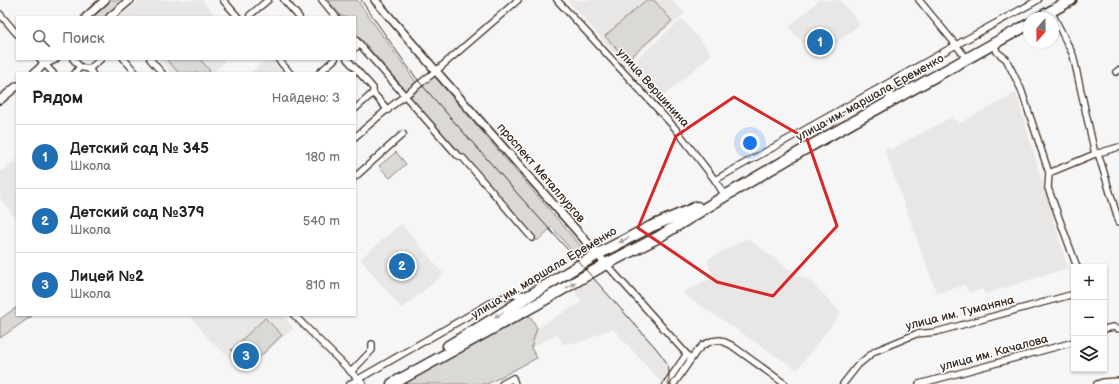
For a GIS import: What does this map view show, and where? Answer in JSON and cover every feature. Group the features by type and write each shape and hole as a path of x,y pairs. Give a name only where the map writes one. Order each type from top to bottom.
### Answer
{"highway":[{"path":"1051,11 1069,1"},
{"name":"улица им. маршала Еременко","path":"392,384 606,264 657,238 806,149 1023,27"},
{"name":"улица им. маршала Еременко","path":"383,384 495,318 598,254 650,227 725,196"},
{"path":"650,227 654,229 657,234 657,238"},
{"path":"532,294 532,299 537,304"}],"main road":[{"path":"87,16 105,0"},
{"path":"112,16 130,0"},
{"name":"проспект Металлургов","path":"375,0 606,264"},
{"path":"35,72 44,61"},
{"path":"0,100 16,87"}],"street":[{"path":"223,0 237,16"},
{"path":"250,15 268,0"},
{"path":"284,0 298,16"},
{"path":"322,0 335,16"},
{"path":"356,136 436,71 518,0"},
{"name":"улица Вершинина","path":"557,0 674,127 715,180 725,196"},
{"path":"919,0 967,59"},
{"path":"715,180 956,44 1038,0"},
{"path":"1051,11 1073,55 1096,154 1119,222"},
{"path":"0,14 16,33"},
{"path":"994,43 997,52 1006,59 1021,89 1049,173 1048,188 1076,264"},
{"path":"357,46 405,96 457,155 463,158 532,238"},
{"path":"74,60 80,67 91,71 100,60"},
{"path":"125,60 135,72"},
{"path":"151,60 161,72"},
{"path":"279,60 289,72"},
{"path":"320,72 334,60"},
{"path":"349,60 373,88 373,93 388,110"},
{"path":"44,61 52,72"},
{"path":"76,72 80,67"},
{"path":"888,103 894,79"},
{"path":"356,108 373,93"},
{"path":"356,176 403,134"},
{"path":"1049,173 1096,154 1119,147"},
{"name":"проспект Металлургов","path":"606,264 688,357"},
{"path":"350,384 494,301 510,295 532,294"},
{"name":"улица им. Туманяна","path":"843,384 858,365 875,351 916,334 936,332 1071,295"},
{"path":"295,316 363,384"},
{"path":"1107,328 1119,324"},
{"path":"1113,327 1119,329"},
{"path":"666,384 688,357 703,345 712,341 720,340 731,345 785,384"},
{"name":"улица им. Качалова","path":"919,384 1071,343"},
{"path":"351,372 372,350 372,344"},
{"path":"674,384 688,357"},
{"path":"502,384 514,381"},
{"path":"1097,384 1119,381"}],"highlighted area":[{"path":"734,97 807,139 837,226 773,296 717,282 638,228 676,136"}],"shaded area":[{"path":"108,0 127,0 108,16 90,16"},
{"path":"140,0 202,0 216,16 121,16"},
{"path":"328,0 357,0 416,82 406,91 356,33 356,16 341,16"},
{"path":"567,0 672,0 685,13 625,65"},
{"path":"646,0 654,0 672,21 627,60 605,36"},
{"path":"819,0 840,0 860,24 820,57 815,57 789,27"},
{"path":"682,19 712,54 657,102 627,67"},
{"path":"160,60 223,60 225,62 213,72 170,72"},
{"path":"167,60 201,60 210,71 208,72 178,72"},
{"path":"265,60 276,60 286,72 251,72"},
{"path":"434,76 584,250 577,257 552,227 537,241 410,97"},
{"path":"1016,93 1068,268 985,294 982,289 969,293 965,285 937,294 884,149 889,147 890,150 953,116 958,124"},
{"path":"396,152 406,164 390,178 379,166"},
{"path":"16,160 16,219 0,198 0,172"},
{"path":"401,224 444,274 402,309 360,259"},
{"path":"747,238 799,276 811,281 841,313 797,370 682,293 710,278 712,274 707,260"},
{"path":"593,279 655,347 667,363 670,375 662,383 613,329 582,342 563,344 557,334 531,348 537,328 581,302 574,290"},
{"path":"16,308 16,316 32,316 0,338 0,319"},
{"path":"524,315 530,316 537,328 531,348 537,358 487,384 403,384"},
{"path":"191,316 283,316 294,328 246,371 209,340"},
{"path":"265,318 282,335 248,368 231,350"}],"tram line":[{"path":"361,0 421,84 655,347 667,364 669,372 668,384"}],"place":[{"name":"Детский сад № 345","path":"820,42"},
{"name":"Детский сад №379","path":"402,266"},
{"name":"Лицей №2","path":"246,356"}]}
